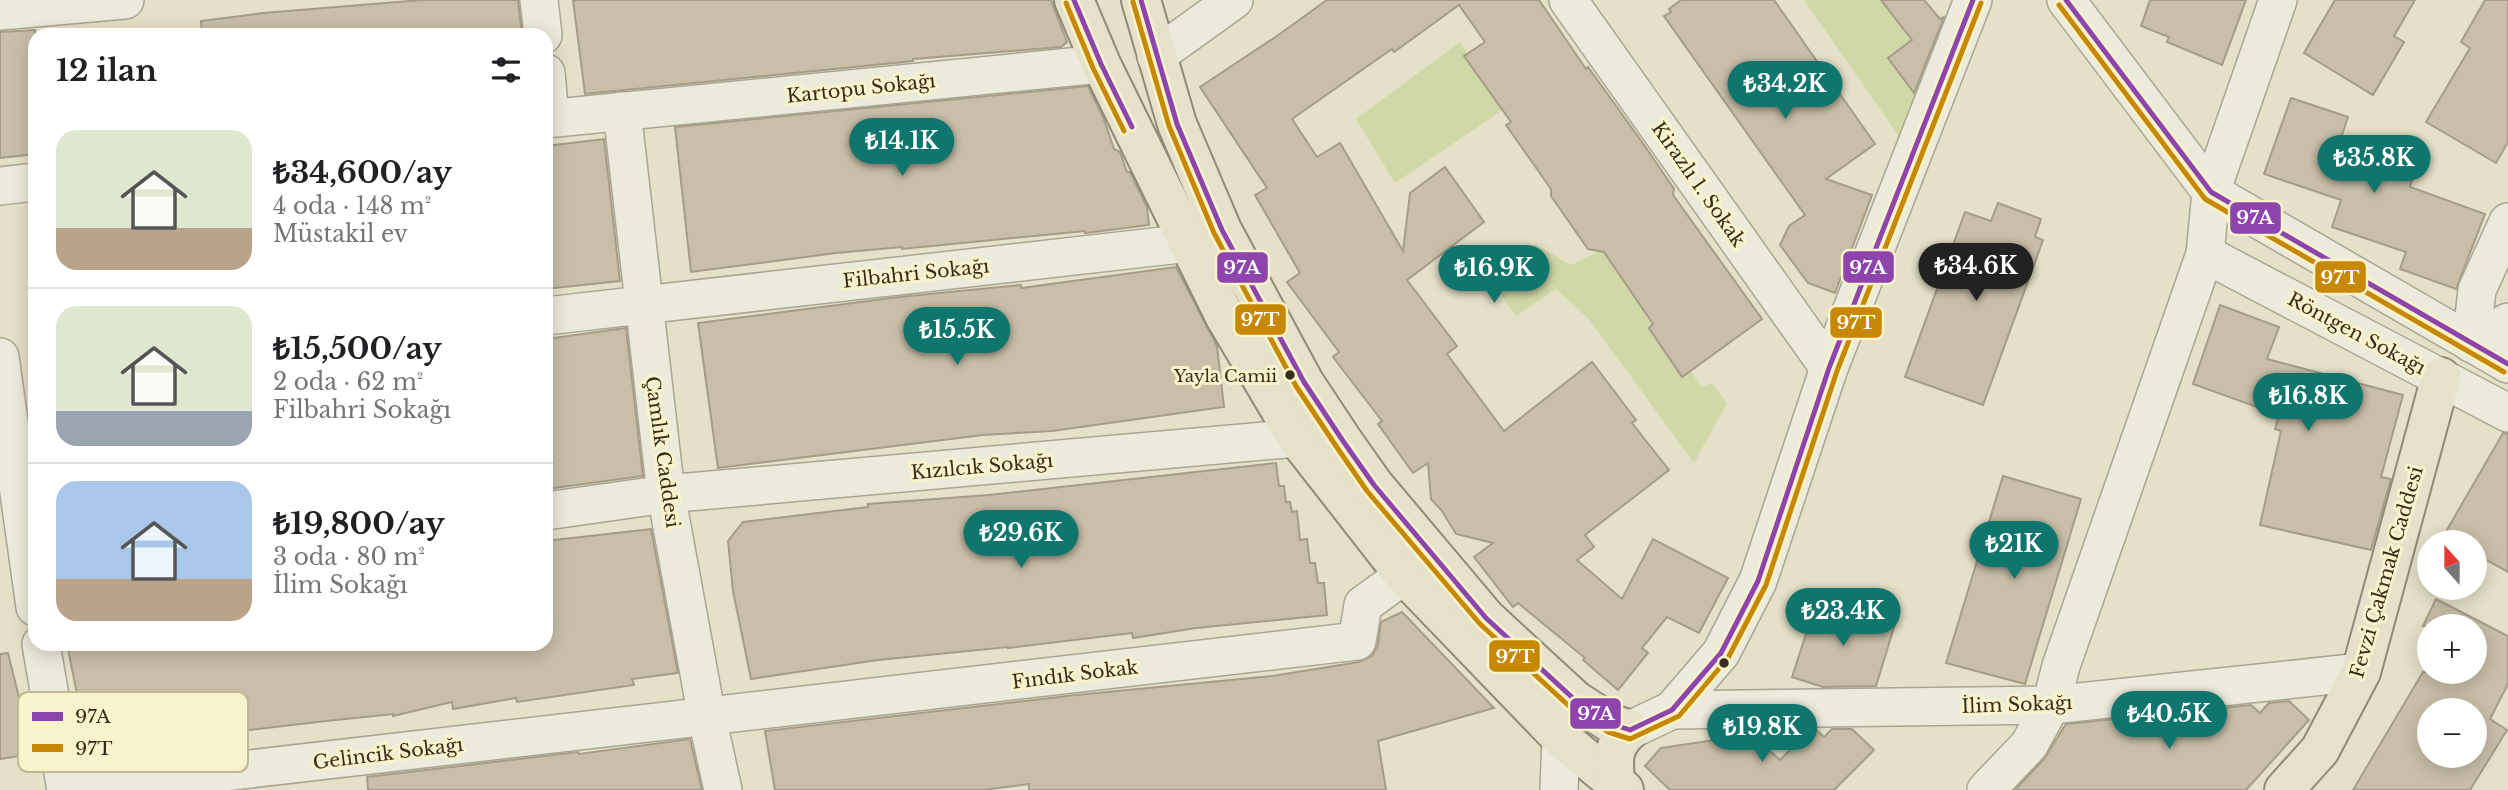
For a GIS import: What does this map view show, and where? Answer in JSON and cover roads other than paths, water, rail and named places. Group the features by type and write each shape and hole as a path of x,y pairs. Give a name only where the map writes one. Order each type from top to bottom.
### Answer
{"main road":[{"path":"1074,0 1101,64 1224,315 1312,427 1404,575 1561,738 1620,786"},
{"path":"1142,0 1177,124 1222,230 1304,382 1312,427 1374,485 1486,618 1575,700 1612,724 1630,730"},
{"path":"1101,64 1156,56"},
{"name":"Fevzi Çakmak Caddesi","path":"2284,790 2320,750 2361,673 2441,377"},
{"path":"1620,786 1613,761 1618,740 1630,730"}],"street":[{"path":"0,11 125,0"},
{"path":"540,0 542,28"},
{"path":"1156,56 1234,0"},
{"name":"Kirazlı 1. Sokak","path":"1568,0 1829,368"},
{"path":"1630,730 1672,710 1721,653 1758,581 1829,368 1973,0"},
{"path":"2066,0 2211,192 2508,365"},
{"path":"1986,790 2029,745 2051,705 2060,666 2205,254 2211,192 2278,0"},
{"name":"Kartopu Sokağı","path":"553,118 1101,64"},
{"name":"Çamlık Caddesi","path":"622,111 666,494 723,790"},
{"path":"0,186 28,183"},
{"path":"2471,343 2477,289 2508,222"},
{"name":"Filbahri Sokağı","path":"553,315 1189,243"},
{"name":"Röntgen Sokağı","path":"2205,254 2508,413"},
{"path":"2471,343 2508,322"},
{"path":"10,376 25,592"},
{"name":"Kızılcık Sokağı","path":"553,510 666,494 1312,427"},
{"name":"Fındık Sokak","path":"707,717 1357,641 1363,605 1404,575"},
{"path":"42,651 50,692"},
{"name":"İlim Sokağı","path":"1672,710 2051,705 2361,673"},
{"name":"Gelincik Sokağı","path":"248,769 707,717"},
{"path":"1559,790 1561,738"},
{"path":"64,772 67,790"},
{"name":"Gelincik Sokağı","path":"67,790 225,772"}],"place":[{"name":"Yayla Camii","path":"1290,375"}]}
